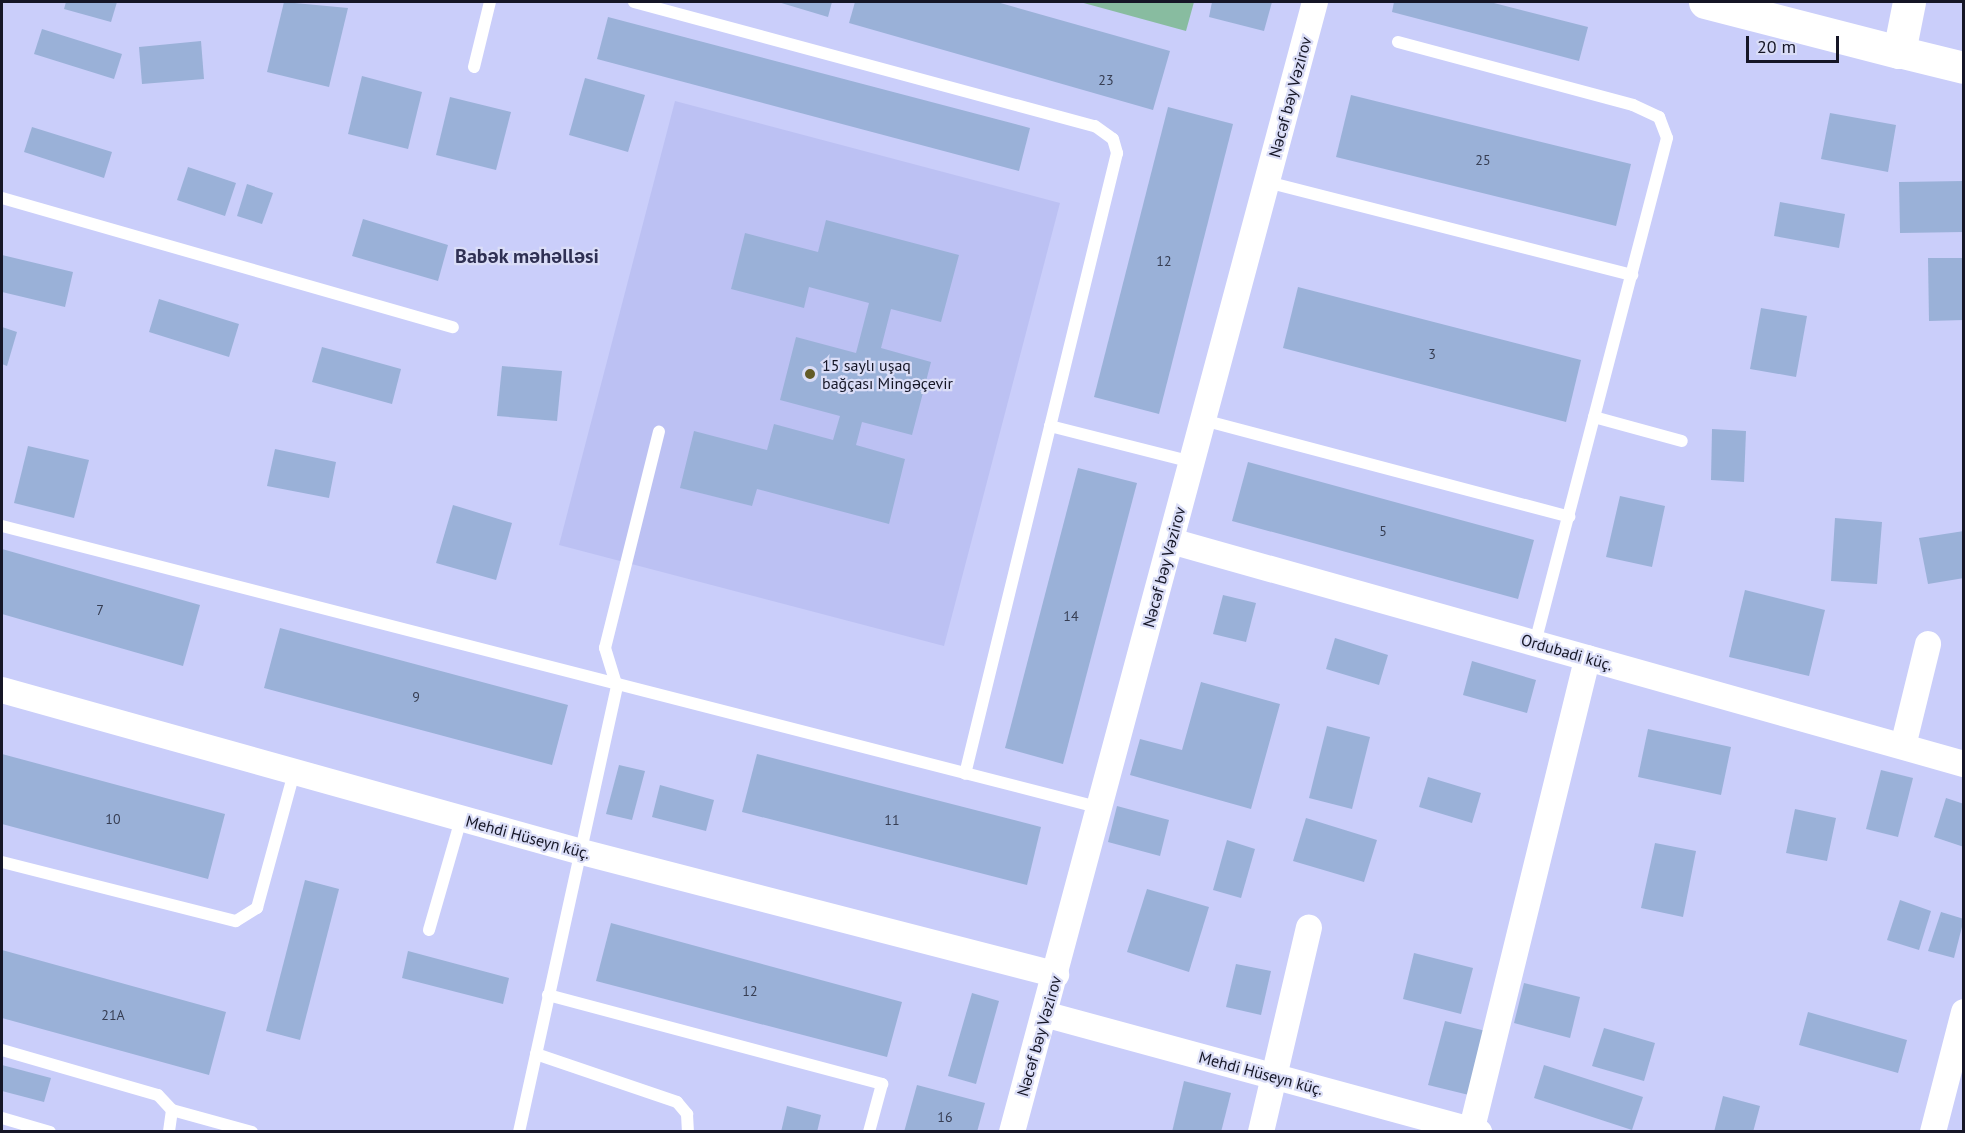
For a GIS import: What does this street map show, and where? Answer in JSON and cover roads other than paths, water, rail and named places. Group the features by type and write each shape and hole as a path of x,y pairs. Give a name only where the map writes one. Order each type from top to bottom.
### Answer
{"main road":[{"path":"1705,2 1899,51 1909,2"}],"street":[{"name":"Nəcəf bəy Vəzirov","path":"1012,1131 1102,808 1315,2"},
{"path":"1899,51 1964,68"},
{"name":"Ordubadi küç.","path":"1171,541 1964,764"},
{"path":"1903,746 1928,644"},
{"path":"1474,1131 1587,658"},
{"name":"Mehdi Hüseyn küç.","path":"2,690 578,851 1056,975"},
{"path":"1261,1131 1309,928"},
{"path":"1933,1131 1964,1012"},
{"name":"Mehdi Hüseyn küç.","path":"1044,1014 1474,1131"}],"lane":[{"path":"474,67 490,2"},
{"path":"634,2 1095,126 1113,139 1117,153 965,774"},
{"path":"1398,42 1633,105 1659,117 1668,138 1535,643"},
{"path":"1267,182 1632,275"},
{"path":"2,198 453,327"},
{"path":"1594,417 1682,441"},
{"path":"1203,420 1569,517"},
{"path":"1050,426 1192,462"},
{"path":"519,1131 578,851 617,687 605,648 659,432"},
{"path":"2,526 617,687 1102,808"},
{"path":"2,862 236,921 257,908 294,773"},
{"path":"429,930 460,819"},
{"path":"548,995 882,1084 869,1131"},
{"path":"2,1050 140,1088 172,1110 252,1131"},
{"path":"536,1054 677,1102 687,1114 688,1131"},
{"path":"169,1131 172,1110"},
{"path":"2,1119 50,1131"}],"place":[{"name":"15 saylı uşaq bağçası Mingəçevir","path":"810,374"}],"district":[{"name":"Babək məhəlləsi","path":"527,256"}]}
